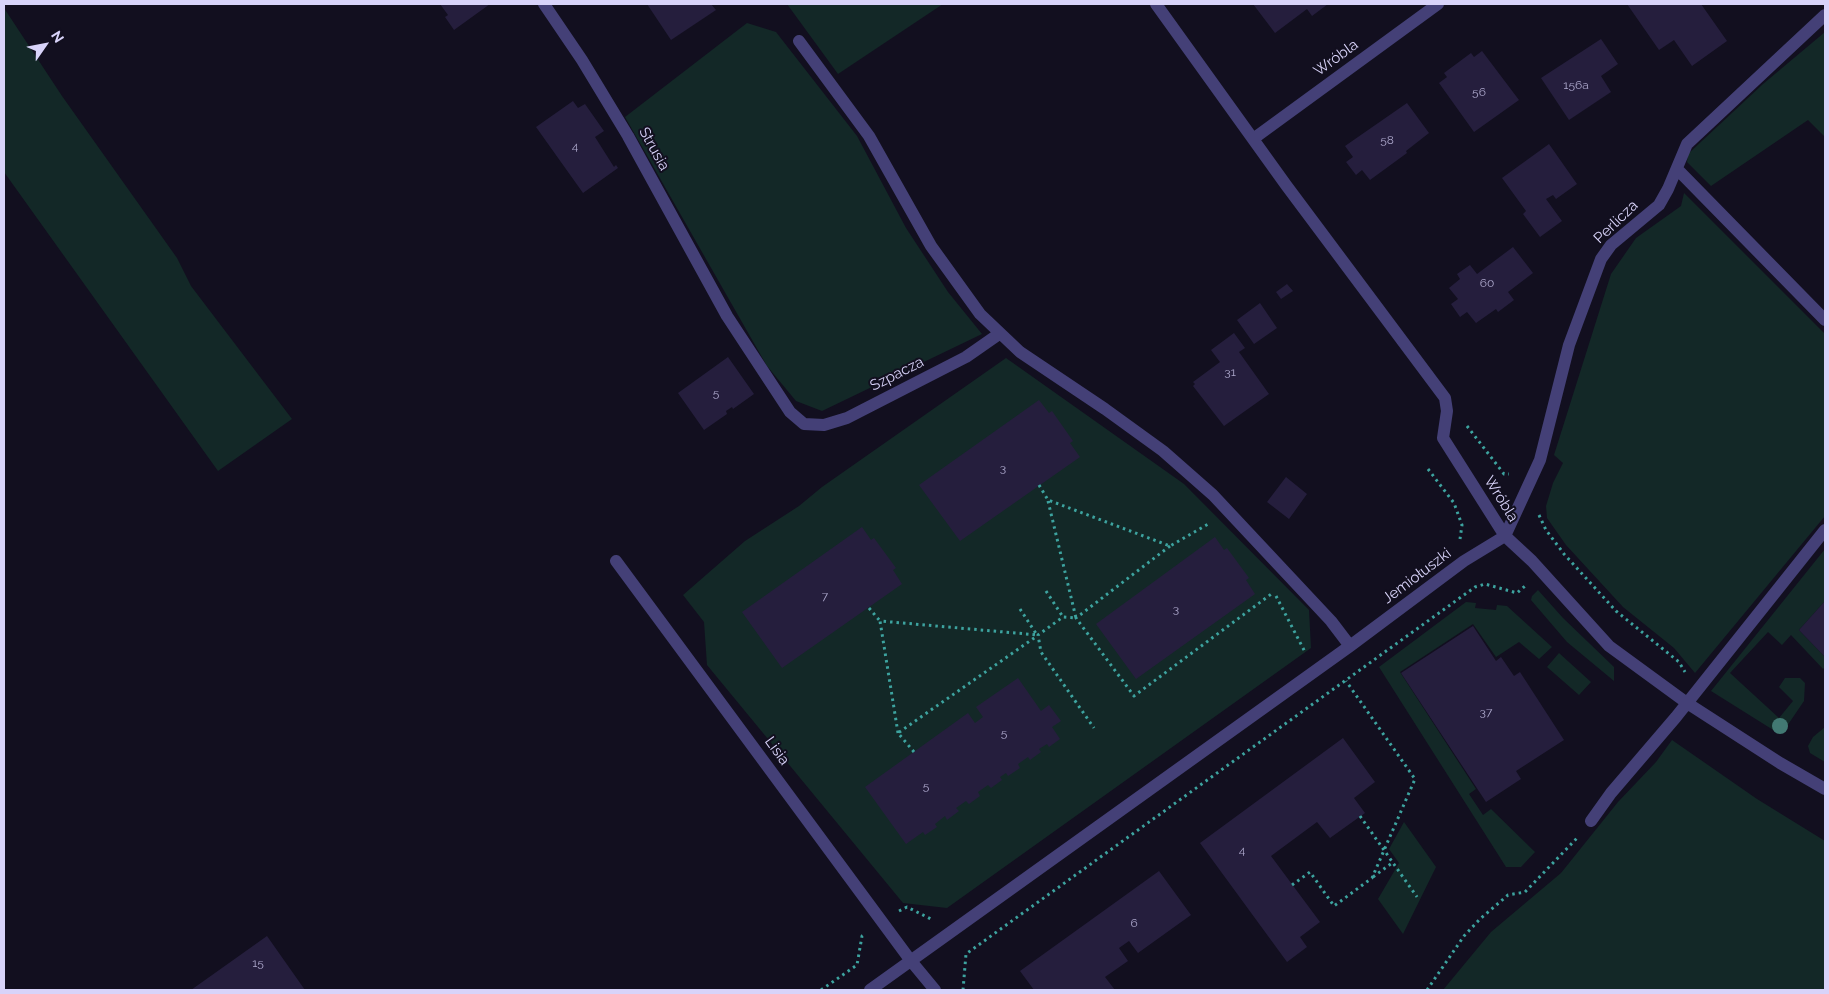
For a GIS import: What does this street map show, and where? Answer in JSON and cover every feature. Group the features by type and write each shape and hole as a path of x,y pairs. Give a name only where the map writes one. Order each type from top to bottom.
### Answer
{"street":[{"name":"Strusia","path":"544,4 582,60 628,136 727,316 790,412 804,424"},
{"path":"1156,4 1253,139 1445,398"},
{"name":"Wróbla","path":"1253,139 1438,4"},
{"name":"Perlicza","path":"1505,536 1540,460 1569,345 1601,259 1611,245 1659,205 1687,144 1706,124 1772,67 1825,15"},
{"path":"799,41 869,136 931,246 980,314 1020,352 1105,409 1163,451 1213,495 1338,629 1350,646"},
{"path":"1677,169 1825,320"},
{"name":"Szpacza","path":"804,424 824,425 847,418 966,357 999,334"},
{"name":"Wróbla","path":"1445,398 1447,411 1442,438 1505,536 1542,572 1609,646 1687,703 1780,763 1825,789"},
{"path":"1591,821 1611,793 1687,703 1825,530"},
{"name":"Jemiołuszki","path":"870,990 1350,646 1464,561 1505,536"},
{"name":"Lisia","path":"616,561 911,961 935,990"}],"path":[{"path":"1445,398 1504,474 1515,471 1524,456 1540,460"},
{"path":"1428,469 1454,503 1462,526 1459,544"},
{"path":"1039,484 1048,500 1076,618 1134,696 1274,593"},
{"path":"1048,500 1170,546"},
{"path":"1539,506 1539,515 1546,530 1564,554 1616,611 1679,662 1692,682 1699,687"},
{"path":"898,733 1063,617 1076,618 1170,546 1213,522"},
{"path":"963,990 966,954 1475,587 1485,584 1517,592 1564,554"},
{"path":"1268,586 1274,593 1305,653"},
{"path":"1046,591 1063,617"},
{"path":"869,608 880,621 898,733 914,752"},
{"path":"1020,609 1038,635 1041,652 1094,728"},
{"path":"880,621 1038,635"},
{"path":"1297,659 1338,629"},
{"path":"1346,681 1415,779 1372,878"},
{"path":"1360,816 1417,897"},
{"path":"1427,990 1464,936 1480,919 1508,895 1525,892 1551,867 1591,821"},
{"path":"1292,885 1310,872 1334,906 1392,862"},
{"path":"821,990 857,965 862,936 882,920 907,907 932,920"}],"green space":[{"path":"787,4 943,4 838,74"},
{"path":"4,8 62,96 177,258 191,286 292,419 218,471 4,172"},
{"path":"747,23 776,32 857,136 906,228 948,292 982,334 822,411 796,401 767,366 625,117"},
{"path":"1825,32 1825,137 1808,120 1711,186 1687,162 1688,154 1763,84"},
{"path":"1684,193 1825,334 1825,516 1695,673 1674,648 1623,607 1566,545 1547,518 1546,506 1553,483 1563,463 1554,455 1611,274 1636,238 1681,206"},
{"path":"1006,358 1184,484 1309,610 1311,648 947,908 903,903 707,665 704,622 683,595 745,541 799,506 822,487"},
{"path":"1825,549 1825,601 1799,630 1825,657 1825,667 1823,669 1791,635 1782,645 1768,632 1730,673 1779,718 1793,701 1779,687 1785,678 1800,678 1805,683 1804,701 1785,729 1778,733 1711,691"},
{"path":"1538,590 1563,618 1614,667 1614,681 1567,642 1531,600"},
{"path":"1466,602 1476,603 1475,608 1496,610 1497,605 1507,606 1552,647 1539,659 1519,642 1496,657 1473,624 1400,672 1476,789 1469,794 1483,815 1491,809 1535,852 1521,867 1506,867 1379,667"},
{"path":"1559,653 1591,682 1579,695 1547,667"},
{"path":"1825,727 1825,762 1810,753 1808,746 1813,737"},
{"path":"1672,740 1757,799 1825,841 1825,990 1443,990 1491,932 1561,873 1618,802 1656,762"},
{"path":"1404,822 1436,867 1403,934 1378,899 1399,863 1389,849"}],"building":[{"path":"440,4 490,4 454,30 445,17 448,15"},
{"path":"647,4 711,4 716,10 671,40"},
{"path":"1253,4 1328,4 1312,16 1307,9 1275,33"},
{"path":"1627,4 1701,4 1727,41 1692,66 1674,40 1659,50"},
{"path":"1601,39 1618,64 1601,76 1611,92 1569,120 1541,78"},
{"path":"1482,51 1519,100 1474,132 1439,83 1447,77 1444,73 1471,53 1474,57"},
{"path":"573,101 578,108 585,104 604,131 595,137 614,167 616,165 618,168 583,193 536,127"},
{"path":"1407,103 1429,133 1406,151 1407,153 1370,180 1362,170 1356,175 1346,162 1353,157 1345,146"},
{"path":"1549,144 1577,184 1556,199 1553,195 1546,199 1562,221 1540,237 1523,214 1526,211 1502,178"},
{"path":"1513,247 1533,273 1508,292 1514,300 1498,312 1496,309 1476,323 1467,312 1460,317 1451,304 1458,299 1449,288 1460,279 1457,274 1470,265 1477,274"},
{"path":"1287,284 1293,291 1281,299 1276,292"},
{"path":"1260,303 1277,328 1254,344 1237,320"},
{"path":"1234,333 1245,348 1239,352 1269,394 1224,426 1193,386 1195,384 1193,382 1220,362 1211,350"},
{"path":"728,357 754,394 733,409 732,407 726,411 727,414 704,430 678,393"},
{"path":"1039,400 1049,413 1052,411 1073,441 1070,443 1080,457 960,541 919,485"},
{"path":"1286,477 1307,494 1289,519 1267,502"},
{"path":"862,527 871,540 874,538 896,568 893,570 902,584 782,668 742,612"},
{"path":"1215,537 1224,550 1227,548 1249,578 1246,580 1255,594 1136,679 1096,624"},
{"path":"1825,601 1825,657 1799,630"},
{"path":"1473,626 1496,661 1501,657 1514,676 1520,672 1564,740 1516,771 1521,779 1486,802 1401,673"},
{"path":"1018,678 1041,711 1049,705 1061,721 1052,727 1060,739 1049,747 1047,744 1039,749 1041,752 1030,760 1028,757 1018,764 1020,768 1008,776 1006,773 1000,777 1002,780 991,788 988,785 978,792 980,796 969,804 966,801 956,808 959,811 947,820 945,816 935,824 937,827 925,835 923,832 906,844 865,787 968,713 975,723 983,717 976,707"},
{"path":"1343,738 1375,782 1354,798 1365,813 1330,838 1317,822 1271,856 1320,922 1300,937 1307,947 1287,962 1200,843"},
{"path":"1159,871 1191,915 1138,953 1129,941 1119,948 1128,961 1105,977 1115,990 1034,990 1020,971"},
{"path":"267,936 305,990 191,990"}]}
